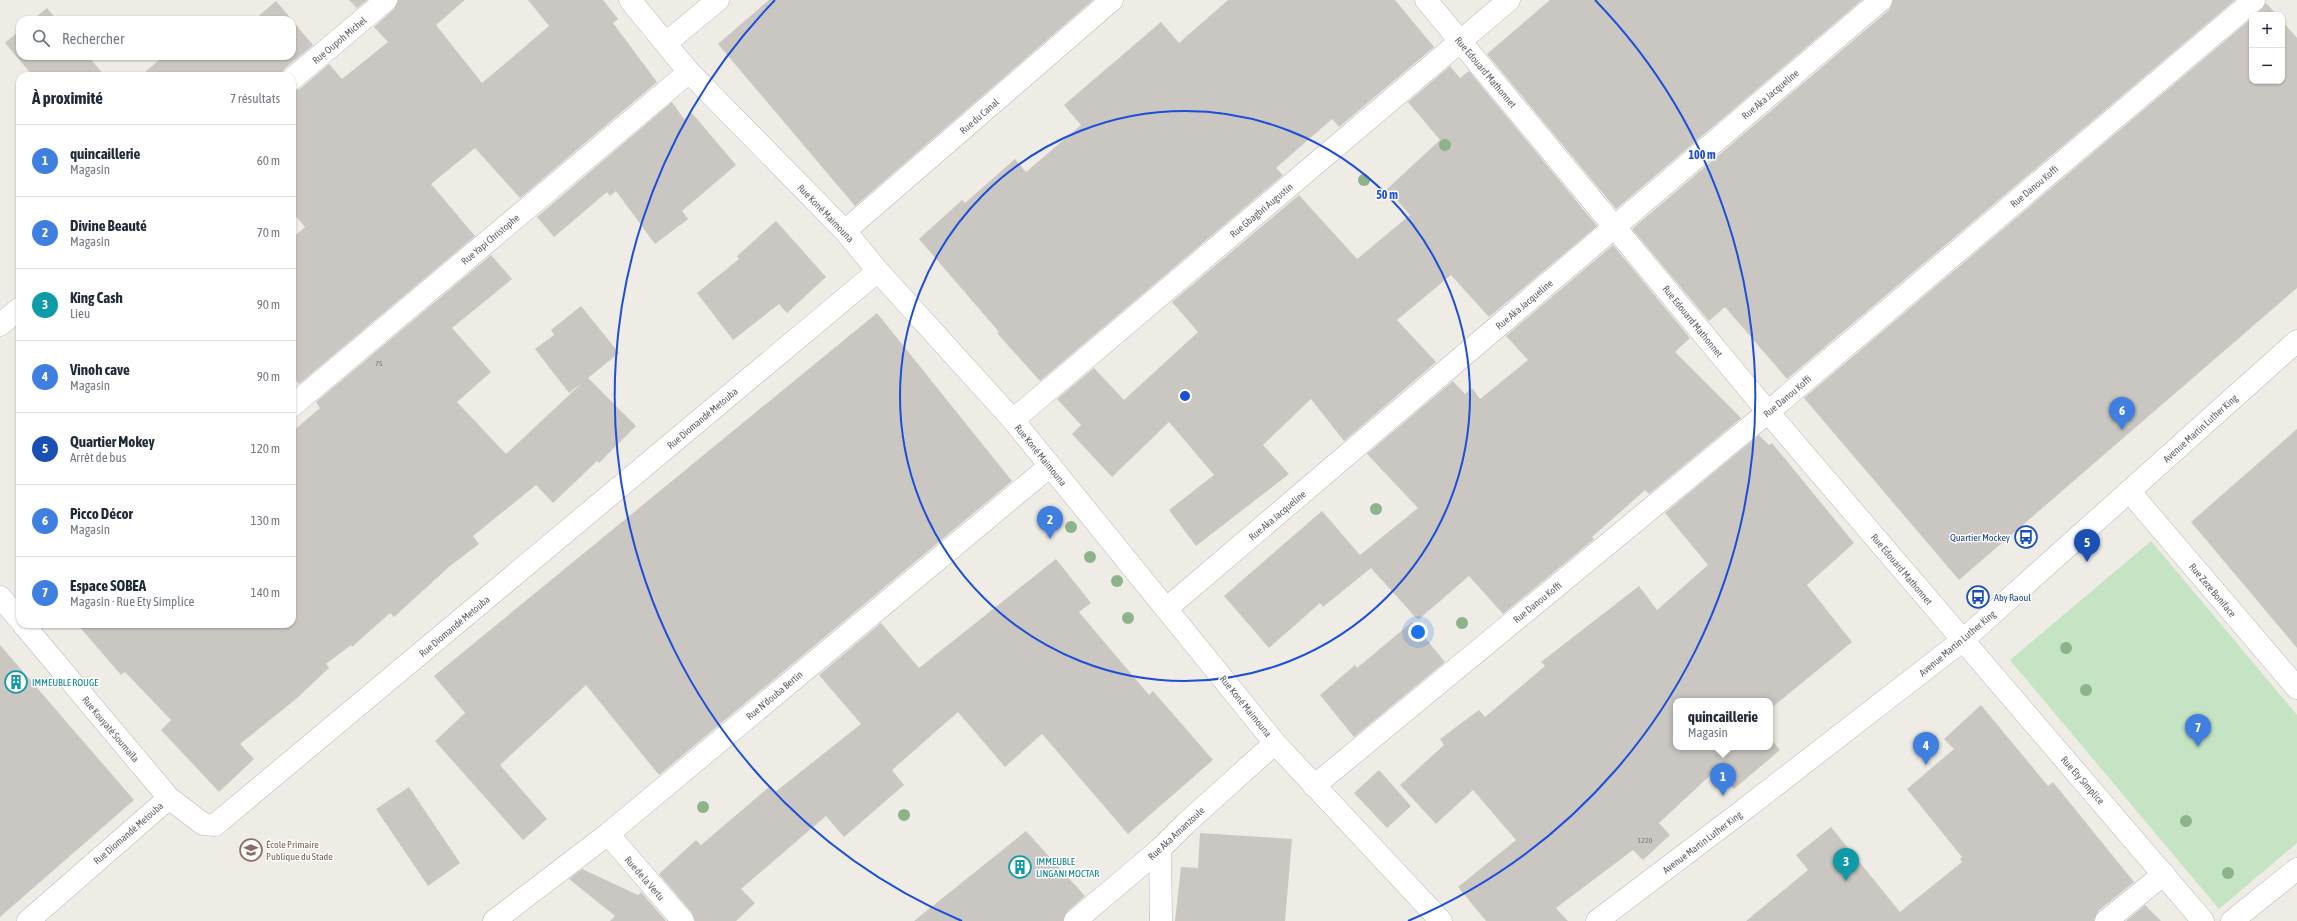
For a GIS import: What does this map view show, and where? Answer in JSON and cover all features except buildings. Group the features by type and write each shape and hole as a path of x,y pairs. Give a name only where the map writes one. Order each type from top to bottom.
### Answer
{"street":[{"name":"Rue Oupoh Michel","path":"296,76 386,0"},
{"name":"Rue Koné Maimouna","path":"630,0 689,72 845,231 878,271 1012,420 1275,743 1441,921"},
{"path":"666,43 718,0"},
{"name":"Rue du Canal","path":"845,231 1112,0"},
{"name":"Rue Edouard Mathonnet","path":"1426,0 1768,412 1963,640"},
{"name":"Rue Gbagbri Augustin","path":"1012,420 1509,0"},
{"name":"Rue Aka Jacqueline","path":"1166,609 1882,0"},
{"name":"Rue Danou Koffi","path":"1314,786 1768,412 2254,0"},
{"name":"Rue Yapi Christophe","path":"296,403 689,72"},
{"name":"Rue Diomandé Metouba","path":"28,921 169,798 203,824 214,824 878,271"},
{"path":"0,325 16,311"},
{"name":"Avenue Martin Luther King","path":"1597,921 1741,812 1963,640 2297,341"},
{"name":"Rue N'douba Bertin","path":"494,921 608,834 1050,466"},
{"name":"Rue Zeze Boniface","path":"2129,491 2297,688"},
{"name":"Rue Kouyaté Soumaïla","path":"26,628 169,798"},
{"name":"Rue Ety Simplice","path":"1963,640 2203,921"},
{"name":"Rue Aka Amanzoule","path":"1075,921 1160,849 1185,824 1275,743"},
{"name":"Rue de la Vertu","path":"608,834 683,921"},
{"path":"1160,849 1161,921"},
{"path":"2232,921 2297,869"},
{"path":"2106,921 2164,874"}],"green space":[{"path":"2151,541 2297,715 2297,843 2219,909 2010,660"}],"place":[{"name":"Picco Décor","path":"2122,430"},
{"name":"Quartier Mockey","path":"2026,537"},
{"name":"Divine Beauté","path":"1050,539"},
{"name":"Quartier Mokey","path":"2087,562"},
{"name":"Aby Raoul","path":"1978,597"},
{"name":"IMMEUBLE ROUGE","path":"16,682"},
{"name":"Espace SOBEA","path":"2198,747"},
{"name":"Vinoh cave","path":"1926,765"},
{"name":"quincaillerie","path":"1723,796"},
{"name":"École Primaire Publique du Stade","path":"251,850"},
{"name":"IMMEUBLE LINGANI MOCTAR","path":"1020,867"},
{"name":"King Cash","path":"1846,881"}]}
